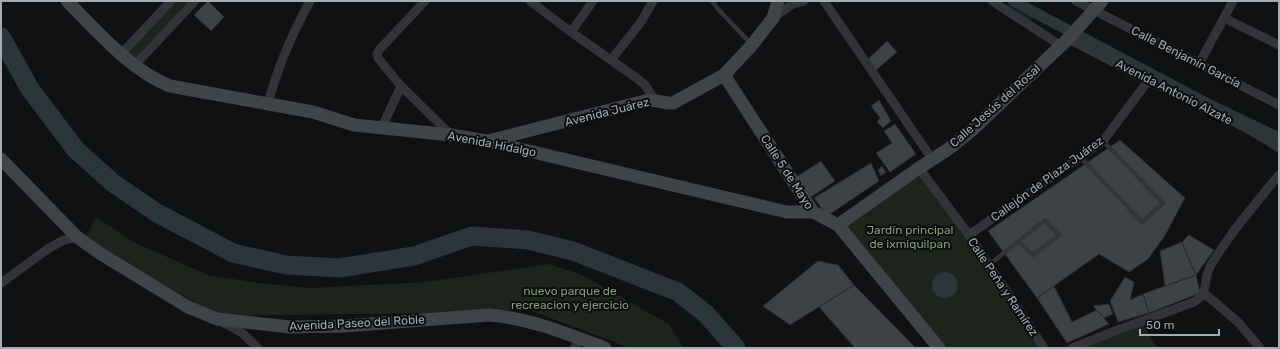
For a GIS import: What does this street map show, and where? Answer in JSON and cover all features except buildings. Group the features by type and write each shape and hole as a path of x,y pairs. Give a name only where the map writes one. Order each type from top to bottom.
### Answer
{"street":[{"path":"121,54 171,1"},
{"path":"134,66 195,1"},
{"path":"268,104 274,80 289,42 310,1"},
{"path":"425,1 379,50 377,54 378,58 401,86 451,135"},
{"path":"530,1 641,82 655,100"},
{"path":"571,32 593,1"},
{"path":"611,60 641,22 653,1"},
{"name":"Avenida Juárez","path":"486,141 649,100 655,100 663,103 673,103 724,75 752,45 773,18 778,1"},
{"path":"773,18 791,5 804,1"},
{"path":"824,1 932,159"},
{"name":"Avenida Antonio Alzate","path":"992,1 1066,39 1091,49 1148,81 1219,114 1279,148"},
{"name":"Calle Benjamín García","path":"1076,1 1090,13 1199,64 1279,105"},
{"name":"Calle Jesús del Rosal","path":"838,226 970,132 1066,39 1102,1"},
{"path":"1199,64 1233,1"},
{"name":"Avenida Hidalgo","path":"73,3 134,66 156,81 170,86 313,112 354,125 451,135 486,141 787,212 813,212"},
{"path":"1224,18 1279,45"},
{"name":"Calle 5 de Mayo","path":"724,75 813,212 838,226 939,348"},
{"name":"Callejón de Plaza Juárez","path":"969,235 1103,141 1148,81"},
{"path":"382,128 401,86"},
{"name":"Avenida Paseo del Roble","path":"1,159 77,237 101,254 188,306 217,319 290,327 344,326 489,315 509,316 525,320 577,343 606,348"},
{"name":"Calle Peña y Ramírez","path":"919,168 969,235 1044,348"},
{"path":"1072,348 1201,298 1204,293 1206,277 1210,266 1258,199 1279,175"},
{"path":"1,283 49,248 64,240 77,237"},
{"path":"1204,293 1238,322 1260,348"},
{"path":"217,319 241,332 258,348"}],"lane":[{"path":"712,1 718,10 752,45"},
{"path":"1080,157 1142,222 1163,202 1103,141"},
{"path":"989,265 1046,220 1059,235 1033,255 1019,242"}],"green space":[{"path":"171,1 195,1 134,66 121,54"},
{"path":"1000,1 1033,18 1030,21"},
{"name":"Jardín principal de ixmiquilpan","path":"919,168 1044,348 939,348 838,226"},
{"name":"nuevo parque de recreacion y ejercicio","path":"96,217 135,243 208,275 258,283 311,288 425,282 549,264 580,274 669,324 683,348 630,348 529,310 219,316 84,239"},
{"path":"1141,321 1157,348 1077,348"}],"shaded area":[{"path":"945,272 954,276 958,285 954,294 945,298 936,294 932,285 936,276"}],"waterway":[{"path":"1013,1 1212,106 1279,138"},
{"path":"1,37 30,89 76,150 113,183 157,213 233,253 286,265 339,268 414,256 472,236 528,240 573,251 678,292 706,314 736,348"}]}
